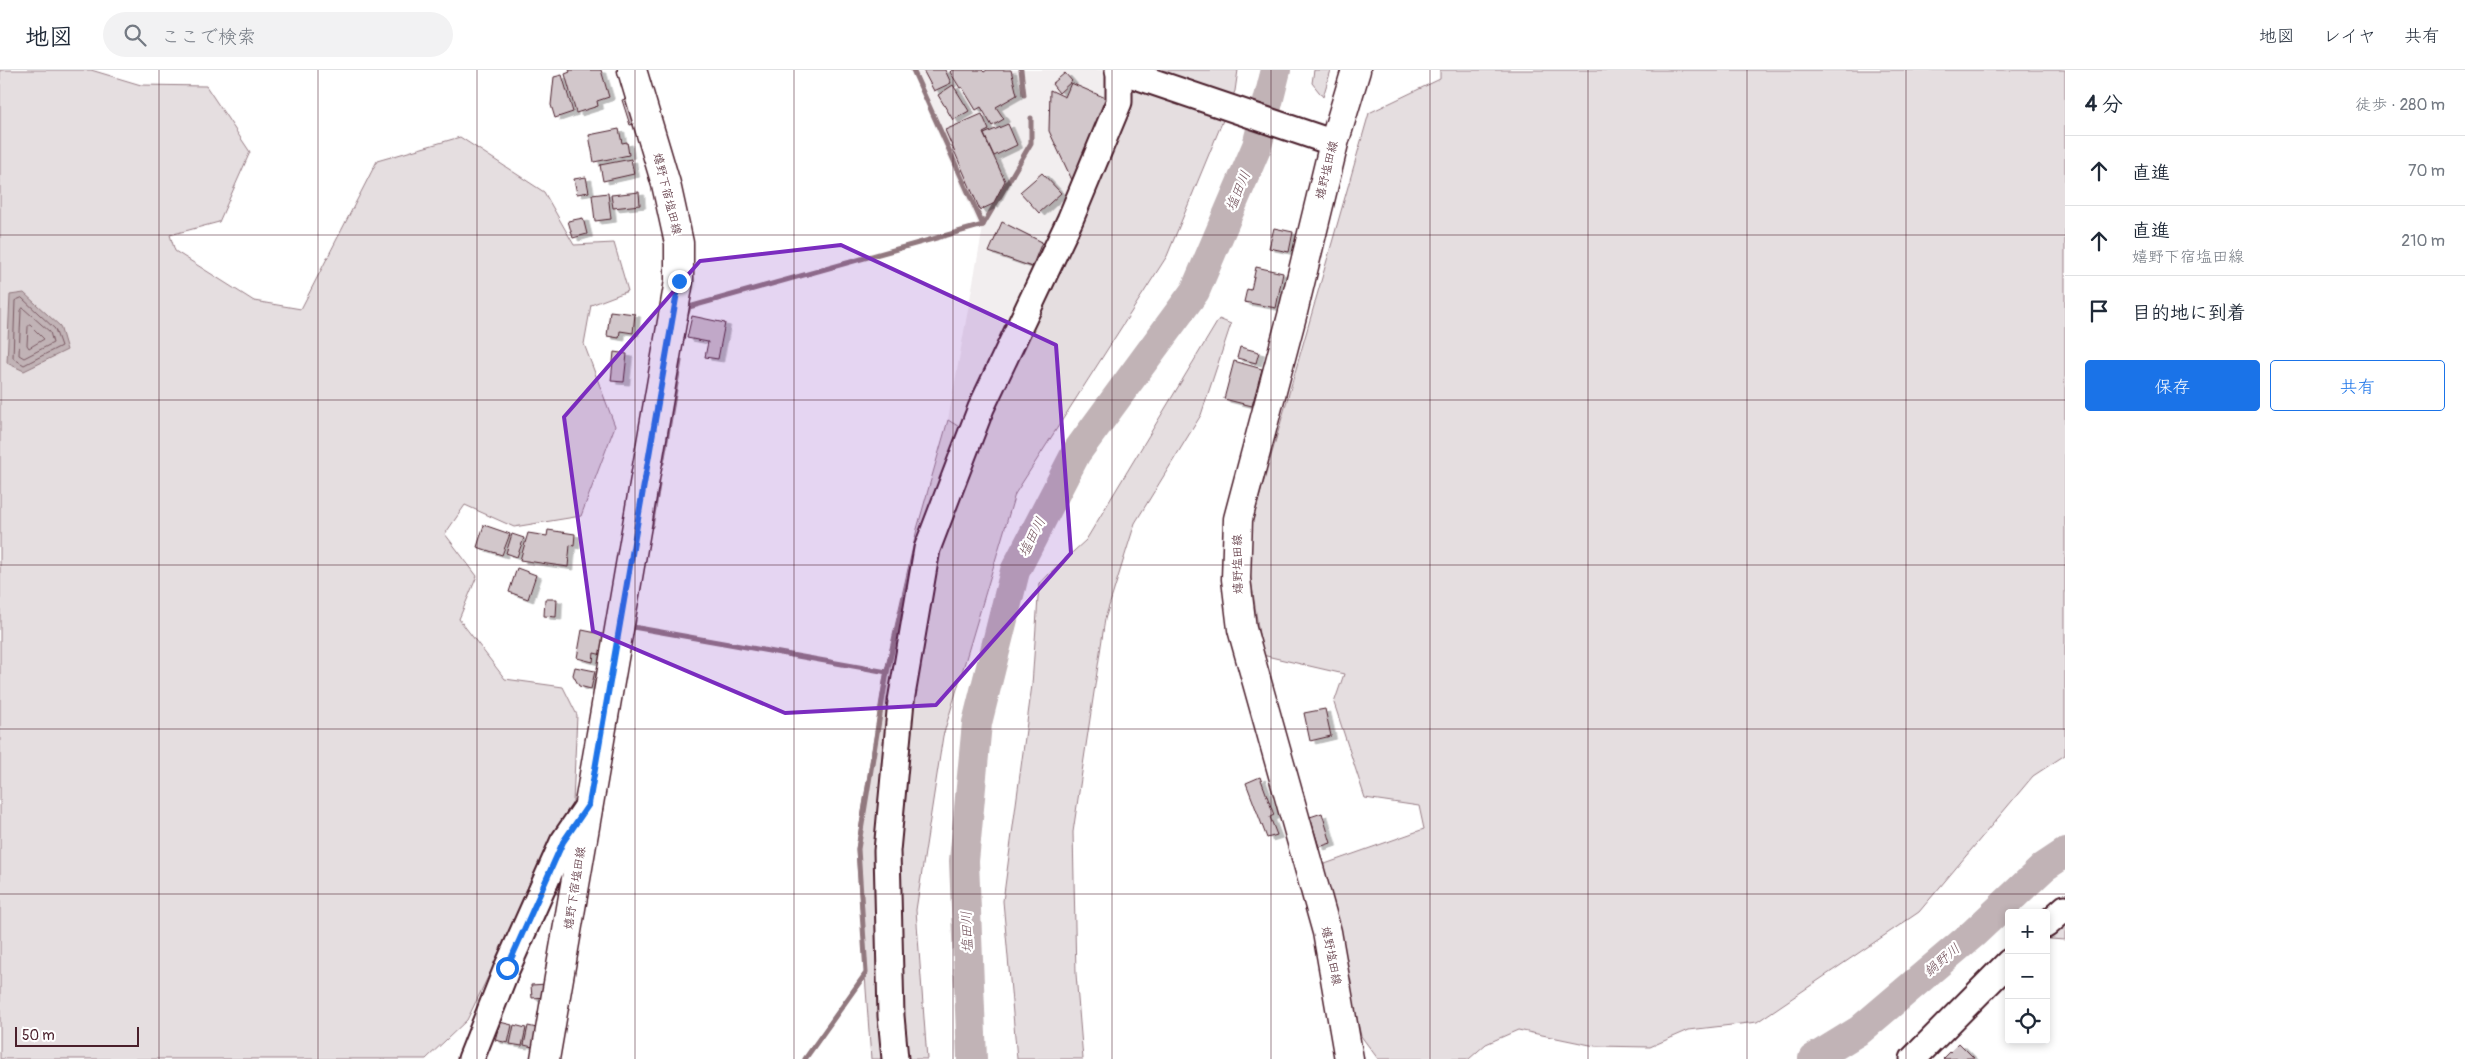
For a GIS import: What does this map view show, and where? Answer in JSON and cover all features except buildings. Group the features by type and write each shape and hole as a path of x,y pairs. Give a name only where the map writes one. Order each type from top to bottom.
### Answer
{"main road":[{"name":"嬉野下宿塩田線","path":"545,1059 679,281 679,243 666,184 632,70"},
{"name":"嬉野塩田線","path":"1349,1059 1327,932 1242,629 1236,579 1238,519 1292,316 1323,140 1356,70"}],"street":[{"path":"895,1059 891,1016 887,851 901,701 927,549 981,408 1070,220 1119,102 1122,71 1323,140"},
{"path":"472,1059 507,968 563,842 589,804"},
{"path":"2050,921 2065,908"},
{"path":"1913,1059 2005,966"}],"highlighted area":[{"path":"841,245 1056,345 1071,553 936,705 785,713 593,631 564,417 700,261"}],"shaded area":[{"path":"0,70 91,70 141,85 206,86 250,152 219,222 170,235 175,251 254,301 301,309 377,161 460,137 544,192 574,245 614,243 628,291 591,305 584,344 615,426 581,516 514,527 465,505 445,534 477,576 459,619 505,679 563,687 577,715 573,802 467,1020 426,1059 0,1059"},
{"path":"910,70 1138,70 1129,105 961,428 948,420 982,233"},
{"path":"1138,70 1238,70 1235,91 1167,256 1015,494 943,736 916,910 927,1059 871,1059 856,849 884,675 917,529 948,420 961,428 1129,105"},
{"path":"1314,70 1331,70 1323,97 1312,83"},
{"path":"1440,70 2065,70 2065,755 2033,776 1919,912 1757,1022 1689,1030 1650,1047 1595,1046 1518,1030 1486,1044 1469,1059 1378,1059 1361,1036 1322,865 1424,829 1419,806 1365,798 1334,703 1344,674 1262,655 1246,544 1369,113 1440,79"},
{"path":"1219,319 1231,324 1201,415 1135,523 1105,619 1073,832 1076,974 1083,1059 1017,1059 1003,901 1032,685 1039,583 1086,540"},
{"path":"2065,926 2065,940 2050,939"}],"water":[{"path":"24,293 60,326 67,350 24,371 7,363 10,295"}],"waterway":[{"path":"686,317 689,307 983,225 913,70"},
{"path":"1021,70 1024,95"},
{"name":"塩田川","path":"972,1059 964,861 977,723 1015,571 1076,453 1195,291 1257,146 1276,70"},
{"path":"983,225 1031,143 1031,118"},
{"path":"662,463 680,361"},
{"path":"651,526 658,485"},
{"path":"887,672 911,569"},
{"path":"634,621 633,627 887,672 858,849 866,973 805,1059"},
{"name":"鍋野川","path":"1813,1059 1860,1030 1974,933 2044,867 2065,853"}],"route":[{"path":"507,968 563,842 589,804 679,281"}]}
